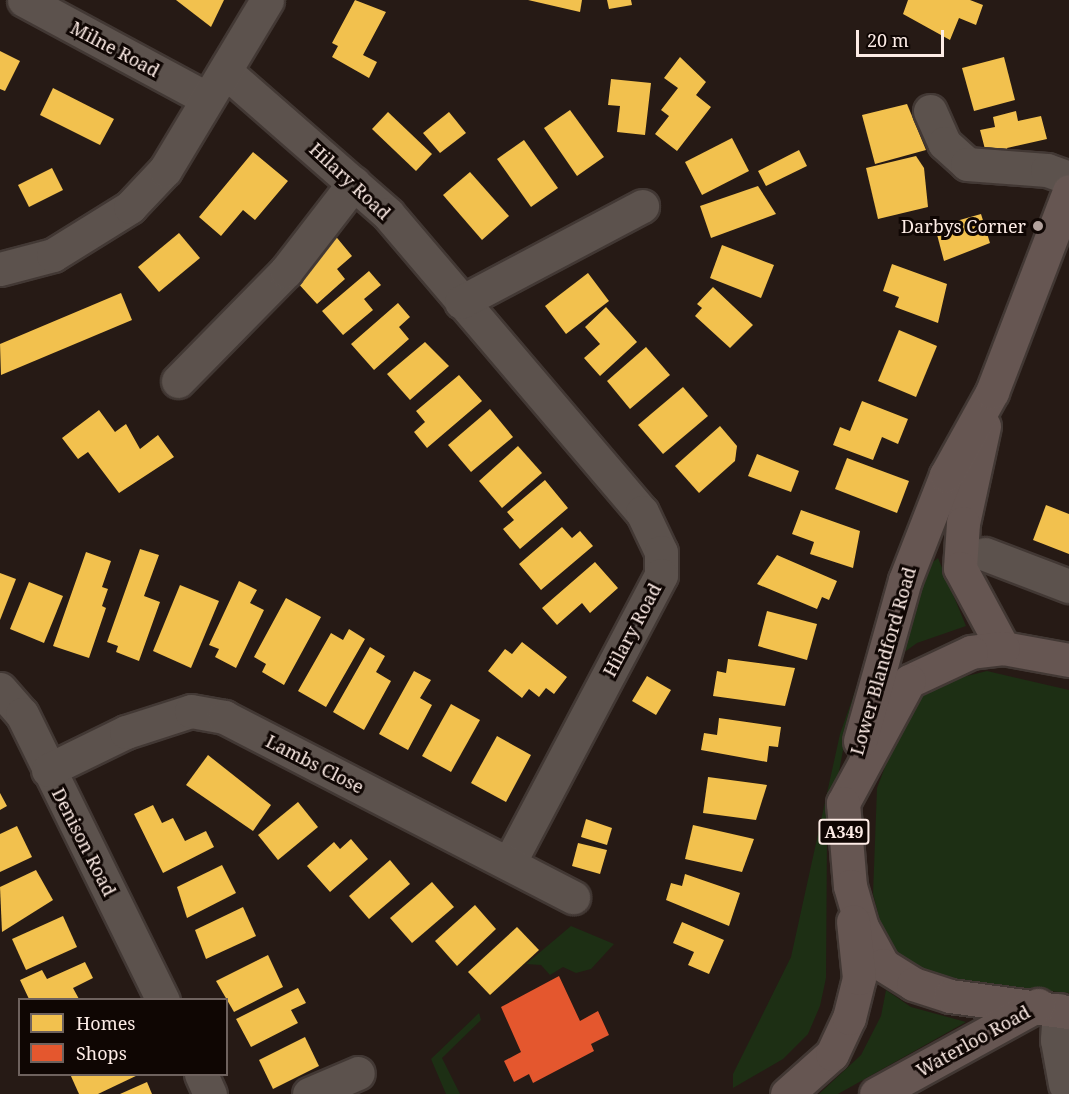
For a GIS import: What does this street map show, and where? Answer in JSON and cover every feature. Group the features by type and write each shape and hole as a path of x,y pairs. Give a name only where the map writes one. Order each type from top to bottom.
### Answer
{"main road":[{"name":"Lower Blandford Road","path":"843,803 904,580 946,475 992,392 1069,191"},
{"name":"Lower Blandford Road","path":"992,392 963,523 960,568 1003,648"},
{"name":"A349","path":"787,1094 832,1054 849,1018 859,978 843,803 909,681 971,652 1003,648 1069,660"},
{"name":"A349","path":"850,886 862,927 884,964 913,984 950,996 1055,1009"},
{"name":"Waterloo Road","path":"876,1094 1055,1009"}],"street":[{"name":"Milne Road","path":"24,0 206,98"},
{"path":"0,269 53,255 130,207 165,170 206,98 226,72 267,0"},
{"name":"Hilary Road","path":"226,72 388,214 642,512 661,552 661,575 509,863"},
{"path":"930,111 944,143 967,164 1047,170 1069,178"},
{"path":"178,381 286,271 354,183"},
{"path":"461,302 642,206"},
{"path":"985,554 1069,586"},
{"name":"Denison Road","path":"0,689 22,714 162,998"},
{"name":"Lambs Close","path":"48,770 126,732 191,711 224,717 573,897"},
{"name":"Waterloo Road","path":"1055,1009 1059,1086"},
{"path":"309,1094 358,1072"},
{"path":"202,1076 210,1094"}],"green space":[{"path":"904,552 846,735 827,834 826,978 820,1006 808,1034 783,1059 733,1088 733,1074 791,957 840,734"},
{"path":"938,558 966,626 917,643 892,661 929,565"},
{"path":"987,671 1069,690 1069,993 965,982 920,967 897,953 883,933 873,894 877,788 907,709 939,683"},
{"path":"571,926 614,944 591,969 576,973 563,967 550,975 541,965 526,964"},
{"path":"886,990 911,1007 966,1022 838,1094 819,1094 861,1055 881,1016"},
{"path":"479,1013 481,1020 442,1058 460,1094 446,1094 431,1059"}],"building: Homes":[{"path":"176,0 224,0 211,27"},
{"path":"355,0 386,12 363,55 377,62 369,78 332,57 338,46 332,43"},
{"path":"528,0 582,0 580,12"},
{"path":"607,0 631,0 632,5 609,9"},
{"path":"908,0 970,0 983,5 976,25 959,18 950,40 903,14"},
{"path":"0,51 20,61 5,91 0,89"},
{"path":"680,57 706,82 696,95 711,107 677,151 655,134 669,116 661,110 678,88 664,78"},
{"path":"1004,57 1015,100 974,111 962,68"},
{"path":"611,79 651,83 645,135 617,132 620,106 608,105"},
{"path":"53,88 114,119 100,145 40,115"},
{"path":"907,104 926,150 875,164 862,115"},
{"path":"570,110 604,157 577,176 544,128"},
{"path":"1016,111 1018,121 1041,116 1047,139 1007,148 1011,163 986,153 980,130 995,127 993,117"},
{"path":"388,112 432,154 416,171 372,129"},
{"path":"449,112 466,133 440,153 423,133"},
{"path":"732,138 749,171 702,195 685,162"},
{"path":"524,140 558,188 531,207 497,159"},
{"path":"799,150 807,166 766,186 758,171"},
{"path":"253,152 288,181 255,220 243,210 221,236 199,217"},
{"path":"916,156 924,168 928,207 878,219 866,168"},
{"path":"52,168 63,190 29,207 18,185"},
{"path":"470,172 509,216 482,240 443,195"},
{"path":"758,186 776,214 711,238 700,206"},
{"path":"981,214 990,243 944,261 935,227"},
{"path":"179,233 200,258 159,292 138,267"},
{"path":"333,233 352,256 337,269 345,279 317,304 295,280"},
{"path":"722,245 774,265 761,298 710,278"},
{"path":"892,264 947,284 938,323 895,307 899,297 883,291"},
{"path":"369,271 381,285 364,299 373,310 343,335 322,311"},
{"path":"588,273 609,301 566,334 545,306"},
{"path":"713,287 753,325 730,348 695,316 702,308 697,304"},
{"path":"121,293 132,320 1,375 0,344"},
{"path":"398,303 410,317 399,327 409,339 374,370 351,344"},
{"path":"606,307 637,342 600,376 584,358 600,344 585,327"},
{"path":"899,330 937,346 916,397 878,381"},
{"path":"425,342 449,366 410,400 387,374"},
{"path":"646,347 670,375 630,409 607,381"},
{"path":"459,375 482,401 427,448 414,432 425,422 416,411"},
{"path":"683,387 708,416 663,454 638,425"},
{"path":"862,401 908,419 898,444 882,437 873,460 833,445 840,427 850,431"},
{"path":"490,409 513,437 471,472 448,445"},
{"path":"99,410 115,432 126,424 140,449 158,435 174,457 119,493 88,452 78,459 62,438"},
{"path":"720,426 737,446 735,461 699,493 675,466"},
{"path":"518,446 542,473 502,508 479,481"},
{"path":"757,454 799,471 791,492 748,476"},
{"path":"847,458 909,481 897,513 835,489"},
{"path":"545,480 568,508 520,549 503,529 514,520 507,512"},
{"path":"1046,505 1069,514 1069,554 1033,540"},
{"path":"801,510 860,531 853,568 810,554 814,542 792,534"},
{"path":"562,527 572,538 580,531 593,546 541,590 519,564"},
{"path":"140,549 159,555 144,596 160,602 139,661 116,652 118,646 107,642"},
{"path":"86,552 111,561 102,587 108,589 102,606 106,608 89,658 53,646"},
{"path":"777,555 837,581 829,600 822,597 817,609 757,584"},
{"path":"595,562 618,588 590,613 582,603 557,625 542,608"},
{"path":"0,573 16,579 0,620"},
{"path":"239,581 257,590 250,603 264,610 236,668 215,657 219,649 209,645"},
{"path":"29,582 63,596 44,643 10,629"},
{"path":"180,585 219,601 191,668 153,651"},
{"path":"286,598 321,617 284,685 262,672 266,664 254,657"},
{"path":"767,611 817,624 807,660 758,646"},
{"path":"349,629 365,639 326,707 298,691 331,633 343,640"},
{"path":"522,642 567,677 554,694 546,688 539,697 529,689 522,698 488,671 505,649 512,654"},
{"path":"370,647 385,656 376,672 391,681 364,730 333,712"},
{"path":"728,659 795,668 785,706 713,696 717,671 726,673"},
{"path":"414,671 431,680 420,698 432,705 408,750 379,734"},
{"path":"647,676 671,690 656,715 632,701"},
{"path":"451,704 480,720 451,772 422,756"},
{"path":"719,718 781,727 778,747 769,746 767,762 701,750 704,733 717,735"},
{"path":"497,736 531,755 506,802 471,783"},
{"path":"208,755 271,805 253,831 186,785"},
{"path":"708,777 767,785 756,820 703,813"},
{"path":"0,793 7,806 0,810"},
{"path":"298,802 318,827 278,860 258,835"},
{"path":"153,805 162,823 173,818 185,841 206,831 214,847 163,873 134,814"},
{"path":"586,819 612,828 607,845 581,837"},
{"path":"693,825 754,839 742,872 685,859"},
{"path":"17,826 32,857 0,872 0,834"},
{"path":"351,839 368,859 330,892 307,866 334,842 340,849"},
{"path":"578,843 607,850 600,874 572,866"},
{"path":"390,860 410,884 369,919 349,896"},
{"path":"222,865 236,893 187,918 177,887"},
{"path":"36,870 53,900 2,932 0,887"},
{"path":"685,874 740,893 729,926 666,900 671,883 682,886"},
{"path":"432,882 454,907 412,943 390,918"},
{"path":"475,905 496,929 457,966 435,941"},
{"path":"243,907 256,936 206,959 195,930"},
{"path":"63,916 77,947 26,970 12,939"},
{"path":"682,922 724,940 709,974 688,965 694,952 673,943"},
{"path":"517,927 539,950 490,995 468,972"},
{"path":"268,955 283,987 234,1012 228,998 216,981"},
{"path":"85,962 93,978 73,988 78,998 29,998 20,980 42,970 47,979"},
{"path":"298,988 306,1003 291,1010 298,1023 251,1047 236,1019"},
{"path":"305,1037 319,1066 273,1089 259,1060"},
{"path":"71,1076 136,1076 98,1094 79,1094"},
{"path":"147,1082 152,1094 120,1094"}],"building: Shops":[{"path":"559,976 580,1021 598,1011 609,1035 591,1044 594,1051 533,1083 529,1074 514,1082 504,1061 521,1052 501,1007"}],"place":[{"name":"Darbys Corner","path":"1038,226"}]}
